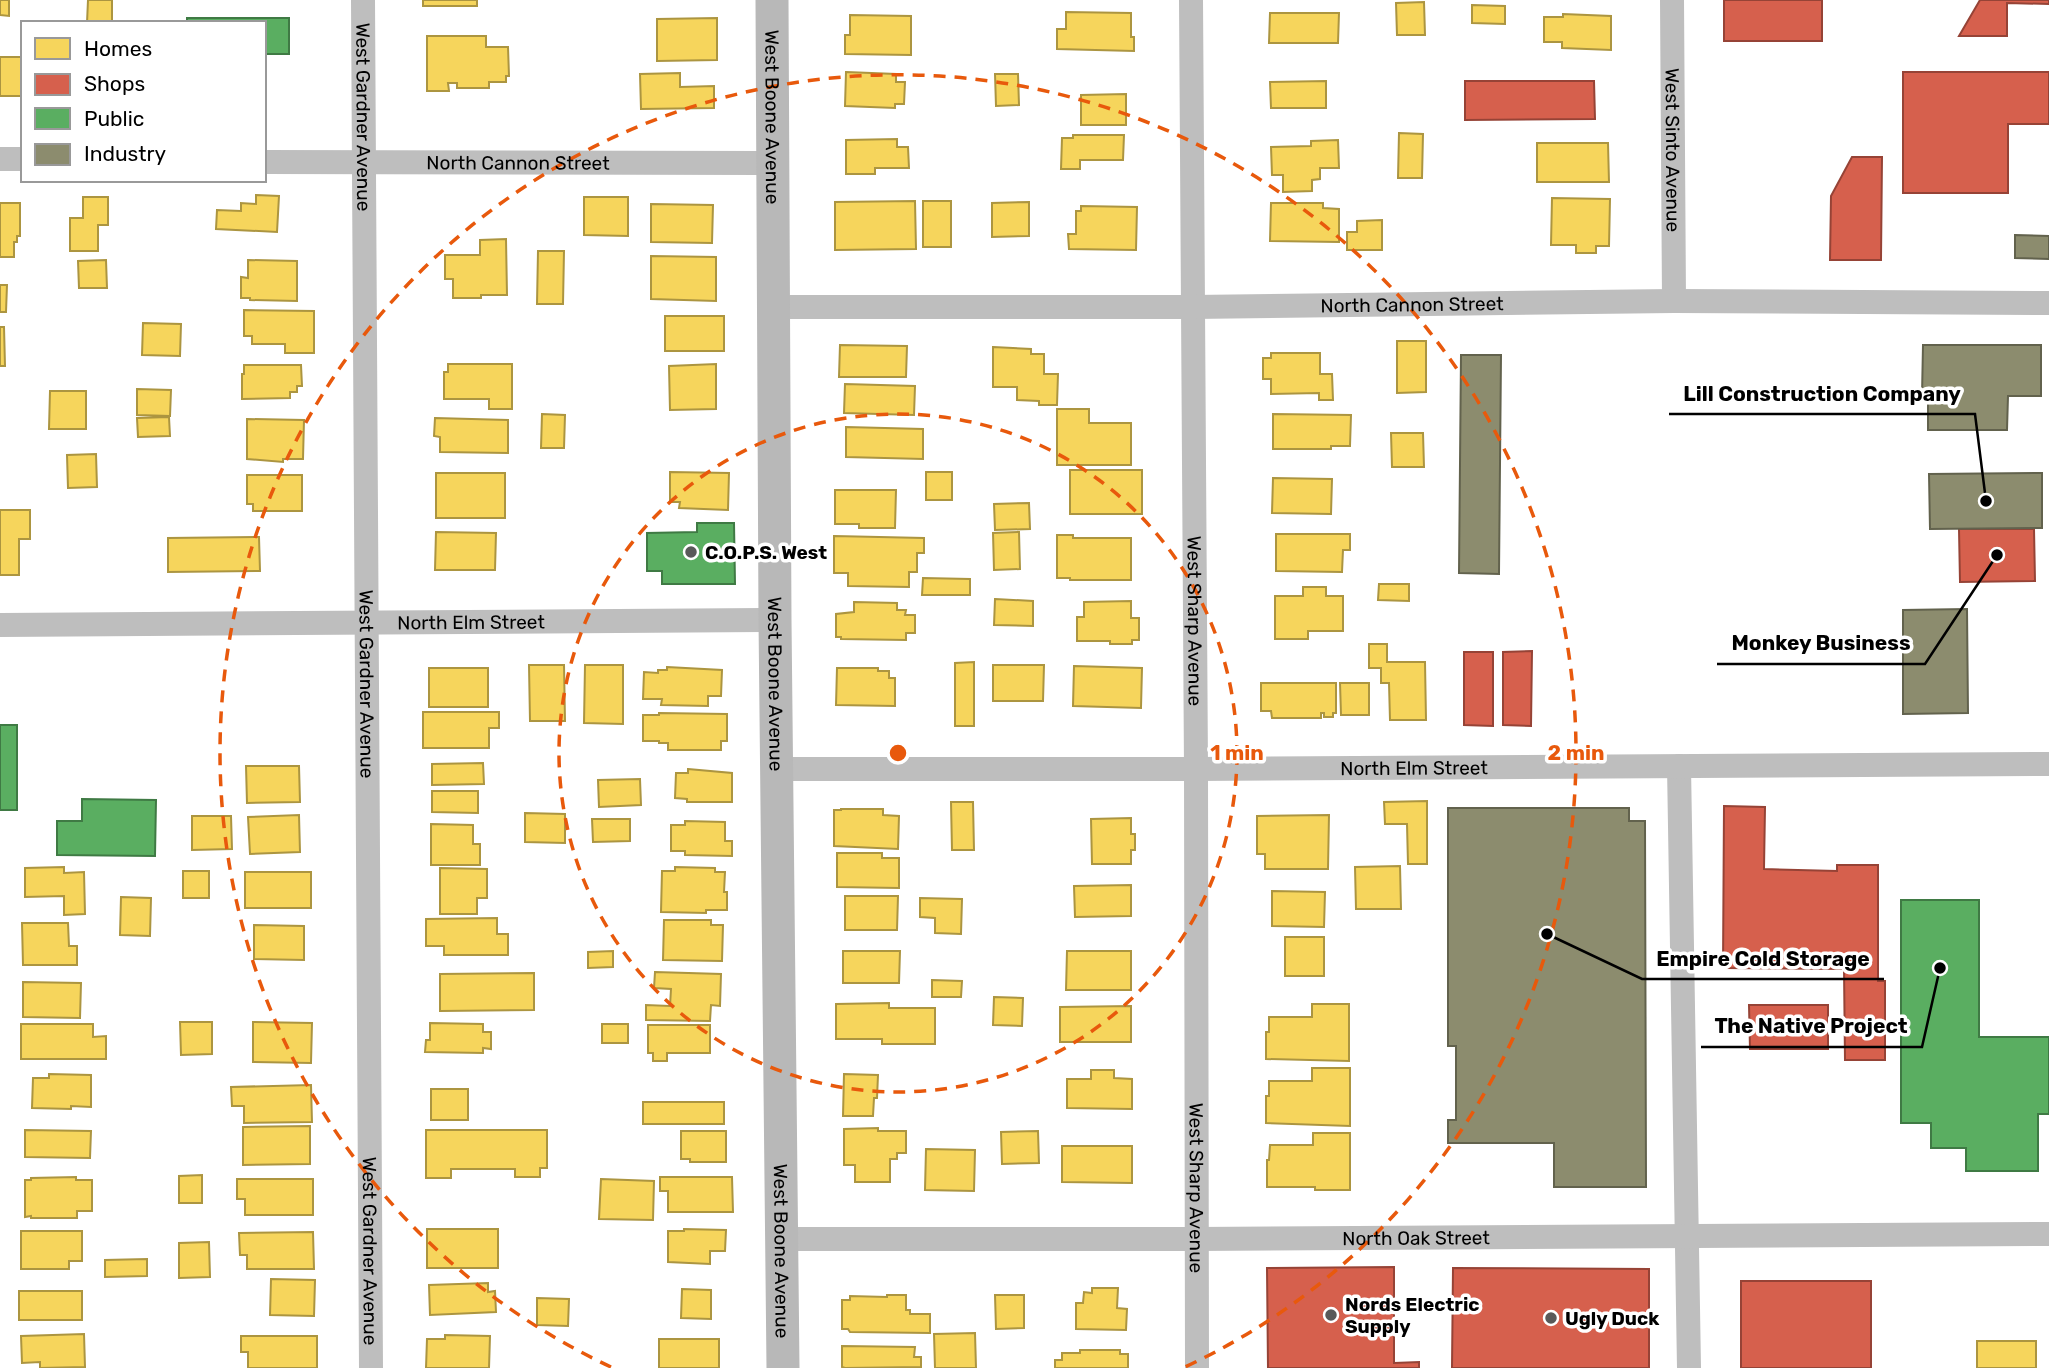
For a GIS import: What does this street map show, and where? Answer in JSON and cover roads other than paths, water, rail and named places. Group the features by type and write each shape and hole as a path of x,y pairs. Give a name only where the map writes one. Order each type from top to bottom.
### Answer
{"main road":[{"name":"West Boone Avenue","path":"772,0 783,1368"}],"street":[{"name":"West Gardner Avenue","path":"363,0 371,1368"},
{"name":"West Sharp Avenue","path":"1191,0 1197,1368"},
{"name":"West Sinto Avenue","path":"1672,0 1674,301"},
{"path":"0,159 21,159"},
{"name":"North Cannon Street","path":"266,162 773,163"},
{"name":"North Cannon Street","path":"774,307 1193,307 1674,301 2049,303"},
{"name":"North Elm Street","path":"0,625 775,620"},
{"name":"North Elm Street","path":"777,769 2049,764"},
{"path":"1679,766 1689,1368"},
{"name":"North Oak Street","path":"782,1239 2049,1234"}],"place":[{"name":"Lill Construction Company","path":"1986,501"},
{"name":"C.O.P.S. West","path":"691,552"},
{"name":"Monkey Business","path":"1997,555"},
{"name":"Empire Cold Storage","path":"1547,934"},
{"name":"The Native Project","path":"1940,968"},
{"name":"Nords Electric Supply","path":"1331,1315"},
{"name":"Ugly Duck","path":"1551,1318"}]}
